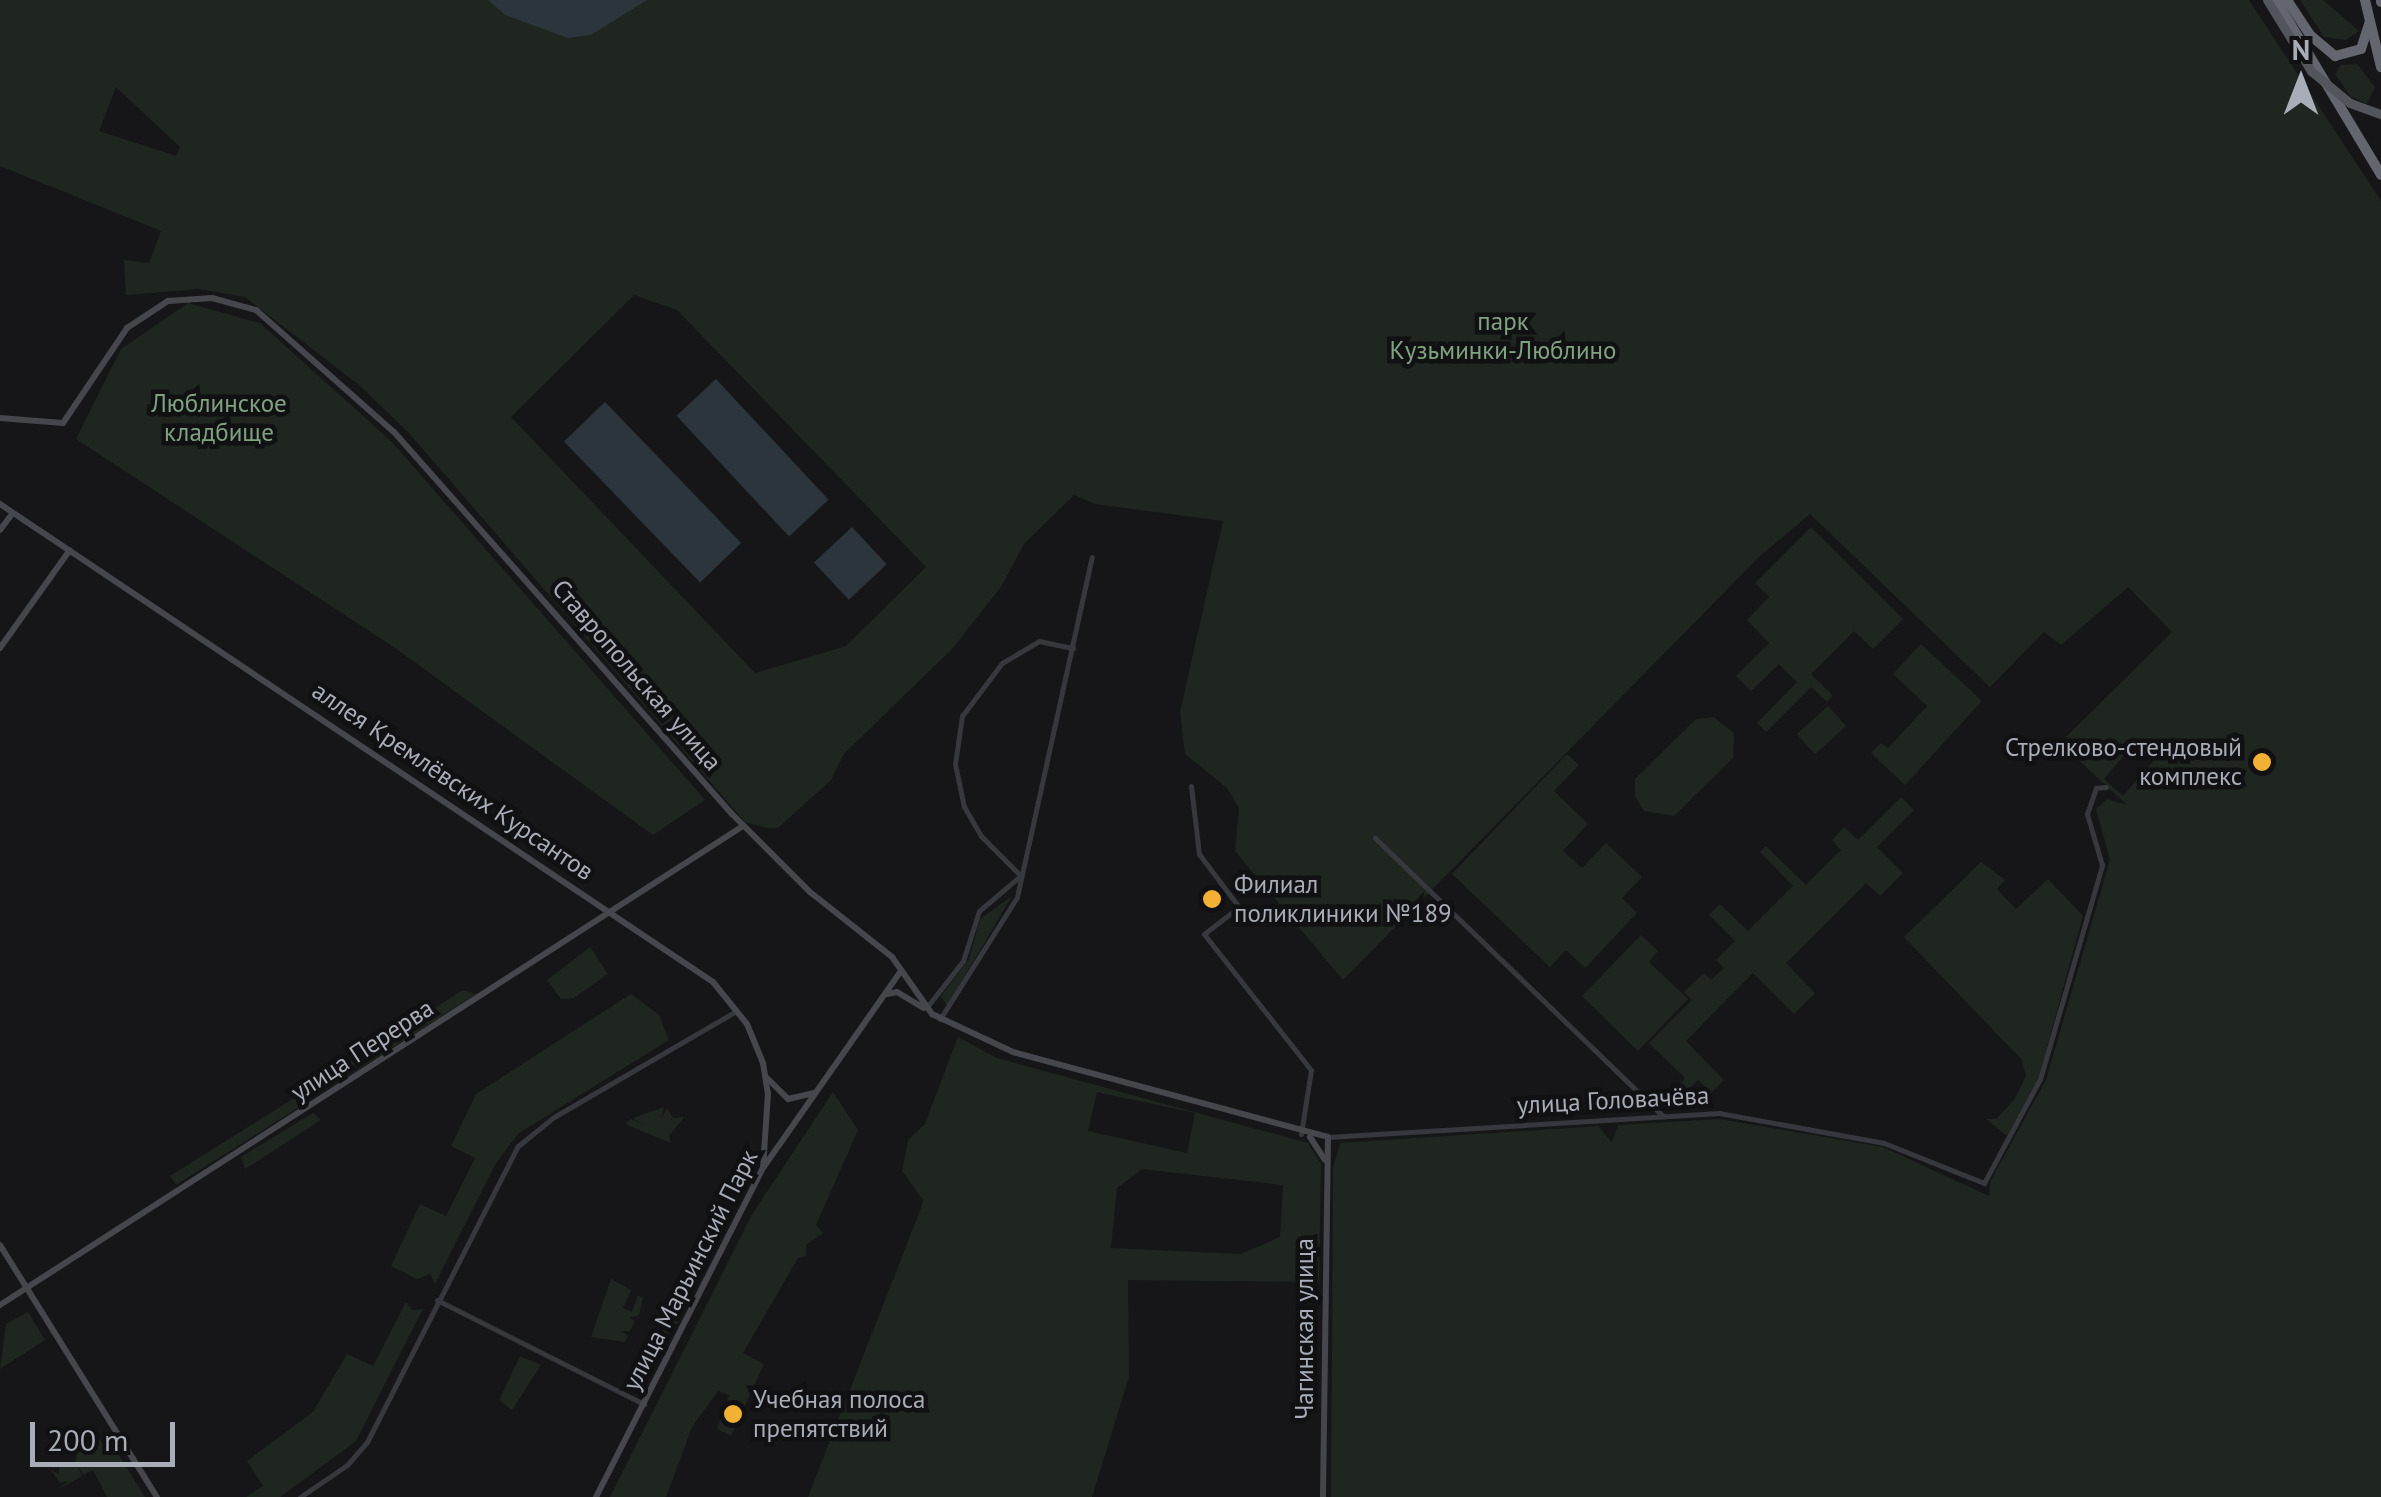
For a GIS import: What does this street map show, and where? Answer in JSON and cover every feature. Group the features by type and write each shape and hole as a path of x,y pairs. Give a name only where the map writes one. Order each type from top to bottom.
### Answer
{"highway":[{"path":"2366,0 2381,67"},
{"path":"2281,2 2310,35 2336,56 2361,49 2370,22"},
{"path":"2281,2 2381,175"}],"main road":[{"path":"2267,0 2332,92 2381,114"}],"street":[{"name":"Ставропольская улица","path":"0,418 63,423 127,328 168,301 212,298 256,310 413,452 743,826 902,971 926,1008 940,1019 1013,1052 1324,1143"},
{"name":"аллея Кремлёвских Курсантов","path":"0,504 714,982 737,1010 765,1072 763,1168"},
{"path":"0,530 14,514"},
{"path":"0,648 70,550"},
{"path":"940,1019 1017,897 1092,557"},
{"path":"1020,875 981,836 964,807 955,764 962,716 1002,663 1038,641 1073,648"},
{"path":"1191,786 1199,854 1239,907 1204,934 1311,1070 1303,1134"},
{"name":"улица Головачёва","path":"1324,1143 1340,1138 1719,1113 1884,1143 1984,1183 2040,1079 2102,866 2087,814 2096,788 2106,787"},
{"name":"улица Перерва","path":"0,1304 743,826"},
{"path":"1375,838 1663,1116"},
{"path":"883,996 894,992 926,1008 963,961 979,910 1020,875"},
{"name":"улица Марьинский Парк","path":"596,1497 763,1168 902,971"},
{"path":"300,1497 347,1465 367,1442 499,1177 526,1139 737,1010"},
{"path":"765,1072 788,1099 816,1093"},
{"name":"Чагинская улица","path":"1323,1497 1324,1143"},
{"path":"0,1245 157,1497"},
{"path":"437,1300 644,1404"}],"green space":[{"name":"парк Кузьминки-Люблино","path":"0,0 2249,0 2381,201 2381,1497 1331,1497 1333,1168 1340,1143 1598,1126 1612,1142 1618,1125 1719,1119 1883,1147 1989,1196 1990,1182 2046,1080 2110,860 2096,809 2107,799 2127,805 2060,743 2172,632 2128,587 2061,645 2044,632 1990,687 1810,514 1759,557 1343,980 1235,851 1239,808 1227,788 1185,754 1180,712 1223,521 1095,504 1074,495 1024,544 1001,587 952,649 844,754 831,780 778,828 745,822 409,433 359,385 245,297 199,289 126,295 124,260 149,263 161,231 0,166","holes":["116,87 180,147 176,156 99,131","634,295 677,310 926,567 846,646 755,673 511,417","2136,741 2156,758 2123,796 2104,779"]},
{"path":"2300,0 2323,0 2359,31 2346,40 2324,37"},
{"path":"2357,64 2375,87 2367,104 2350,96 2335,74 2341,65"},
{"name":"Люблинское кладбище","path":"188,303 260,323 392,442 705,800 653,835 395,648 76,439 121,349"},
{"path":"1811,527 1903,619 1873,649 1854,631 1811,674 1833,696 1827,702 1811,687 1766,732 1757,723 1797,682 1779,664 1751,691 1736,676 1769,643 1747,620 1769,597 1755,583"},
{"path":"1921,644 1982,701 1905,785 1871,753 1881,743 1888,748 1927,706 1893,674"},
{"path":"1828,706 1846,726 1815,754 1797,734"},
{"path":"1714,717 1734,733 1733,758 1674,816 1644,811 1635,796 1635,779 1696,719"},
{"path":"1567,754 1579,765 1554,791 1588,824 1563,851 1582,868 1606,843 1642,877 1622,898 1637,913 1585,968 1566,950 1550,967 1452,874"},
{"path":"1901,797 1914,810 1877,847 1903,873 1880,896 1866,883 1786,963 1815,993 1794,1014 1753,973 1686,1041 1724,1080 1711,1093 1698,1080 1683,1095 1676,1088 1685,1078 1649,1043 1692,1000 1684,992 1704,973 1711,980 1724,968 1716,960 1735,941 1709,915 1720,904 1748,931 1793,886 1760,852 1766,846 1806,885 1841,850 1832,840 1844,827 1858,840"},
{"path":"1981,862 2005,880 1997,889 2016,909 2048,879 2083,916 2038,1079 2007,1136 1986,1119 1996,1119 2014,1100 2026,1076 2021,1059 1904,937"},
{"path":"1012,896 947,1006 941,996 969,959 980,919"},
{"path":"1641,935 1658,951 1649,962 1688,999 1638,1051 1582,996"},
{"path":"590,947 608,974 574,998 561,999 547,980"},
{"path":"463,990 476,994 318,1095 321,1080"},
{"path":"631,994 659,1015 669,1040 519,1133 496,1163 435,1284 430,1274 417,1279 391,1266 420,1204 446,1216 475,1158 451,1146 476,1094"},
{"path":"958,1037 997,1058 1308,1143 1321,1164 1319,1282 1128,1280 1129,1377 1092,1497 808,1497 921,1208 923,1200 902,1171 908,1140 925,1124","holes":["1097,1092 1195,1113 1187,1153 1088,1131","1142,1169 1283,1185 1280,1237 1241,1254 1111,1248 1117,1188"]},
{"path":"312,1087 301,1106 176,1185 170,1176"},
{"path":"833,1092 858,1130 816,1225 823,1233 806,1245 806,1256 798,1258 743,1353 764,1364 731,1436 717,1429 729,1395 718,1391 692,1427 666,1497 610,1497 751,1216"},
{"path":"664,1107 661,1119 667,1108 673,1118 684,1117 669,1136 671,1143 625,1124 631,1119 645,1125 633,1118"},
{"path":"313,1113 321,1120 245,1169 241,1157"},
{"path":"611,1279 631,1290 623,1308 632,1312 638,1295 643,1298 639,1315 630,1318 635,1321 630,1331 621,1331 628,1336 625,1342 591,1337"},
{"path":"685,1288 691,1297 642,1390 635,1387"},
{"path":"406,1302 412,1310 423,1309 356,1441 280,1497 246,1497 263,1486 247,1461 313,1412 347,1354 373,1366"},
{"path":"28,1312 45,1340 0,1369 6,1324"},
{"path":"520,1356 541,1365 512,1410 499,1400"},
{"path":"97,1436 109,1452 115,1449 145,1497 107,1497 93,1470 83,1475 77,1465 82,1476 59,1489 68,1481 60,1483 51,1470 59,1474 59,1467 75,1464 78,1449"}],"shaded area":[{"path":"488,0 647,0 591,35 568,38 505,15"},
{"path":"716,379 829,500 789,537 677,416"},
{"path":"605,402 741,543 700,583 564,442"},
{"path":"852,527 887,564 849,600 814,562"}],"place":[{"name":"Стрелково-стендовый комплекс","path":"2262,762"},
{"name":"Филиал поликлиники №189","path":"1212,899"},
{"name":"Учебная полоса препятствий","path":"733,1414"}]}
